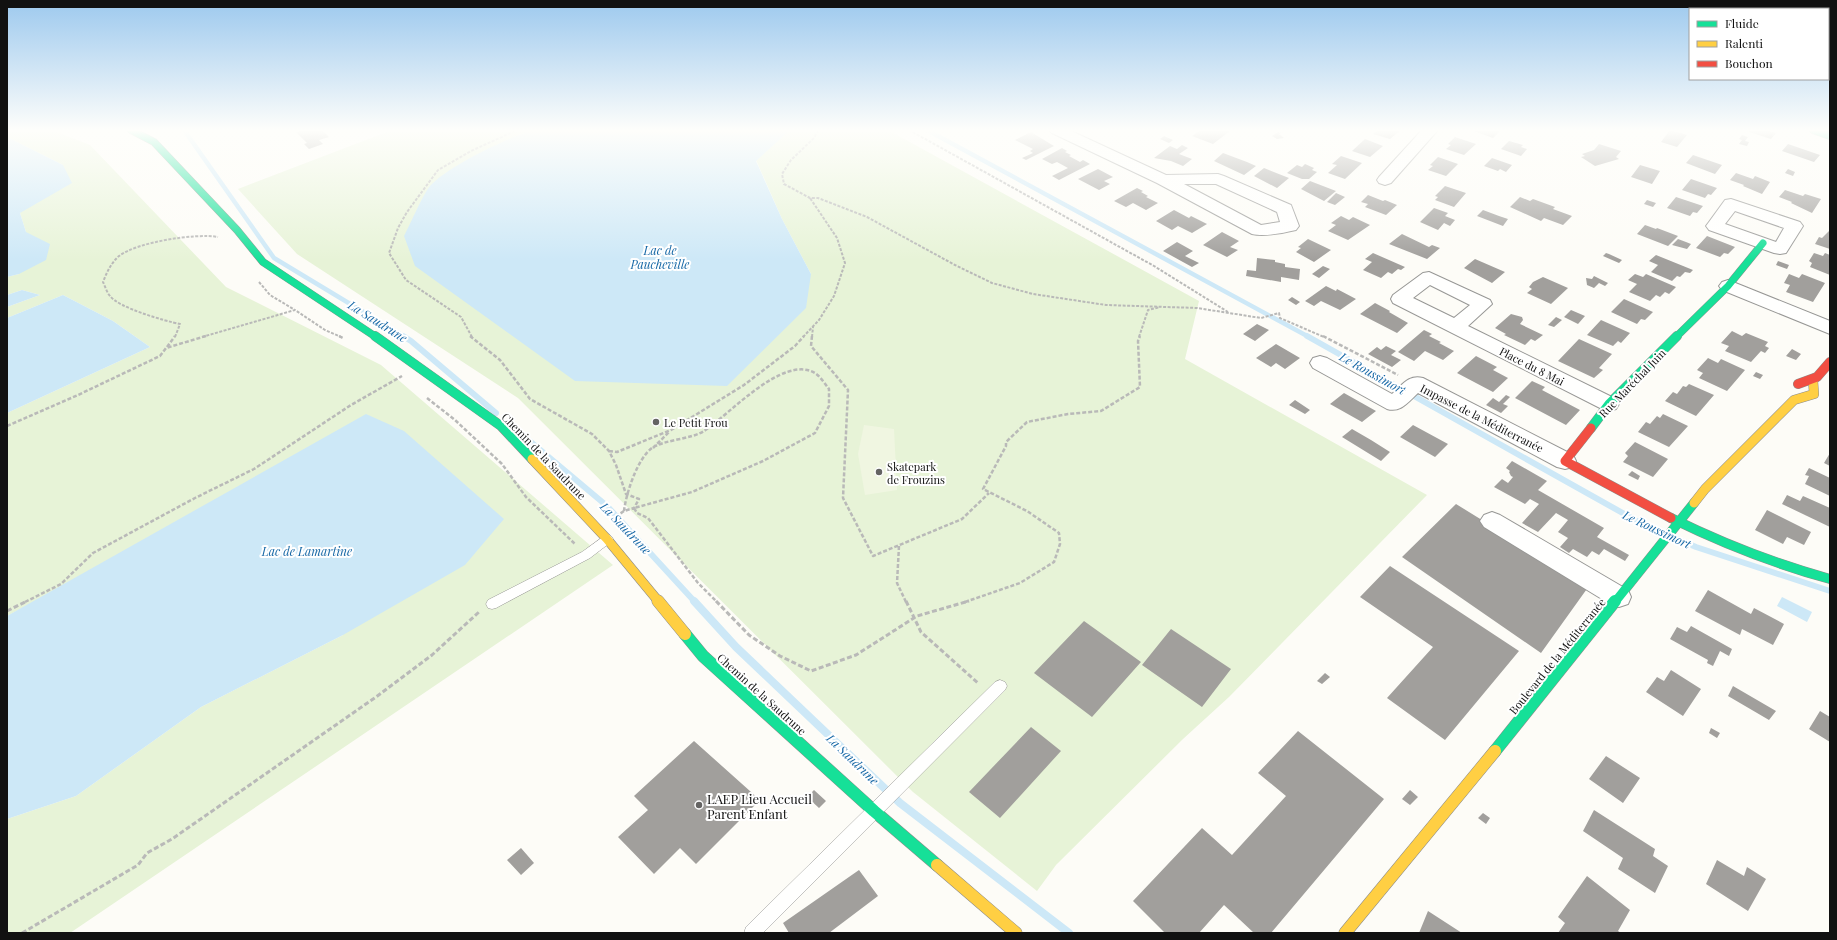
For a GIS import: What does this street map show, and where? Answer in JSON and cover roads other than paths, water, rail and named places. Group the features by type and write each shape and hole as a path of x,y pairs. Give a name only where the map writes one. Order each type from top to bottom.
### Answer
{"street":[{"name":"Chemin de la Saudrune","path":"184,174 237,230 263,262 397,351 501,426 607,539 703,656 874,811 1016,933"},
{"path":"1152,174 1163,180 1258,230 1290,226 1286,209 1218,179 1163,180"},
{"path":"1385,180 1391,174"},
{"name":"Rue Maréchal Juin","path":"1565,461 1609,404 1728,286 1763,244"},
{"path":"1728,286 1830,328"},
{"name":"Place du 8 Mai","path":"1455,327 1609,404"},
{"name":"Boulevard de la Méditerranée","path":"1794,400 1796,385 1813,380 1830,362"},
{"name":"Impasse de la Méditerranée","path":"1320,363 1394,404 1416,384 1565,461"},
{"name":"Boulevard de la Méditerranée","path":"1345,933 1514,728 1705,490 1794,400 1814,394 1813,380"},
{"path":"1565,461 1676,525 1806,574 1830,579"},
{"path":"1492,521 1619,598"}],"lane":[{"path":"492,604 586,555 607,539"},
{"path":"752,933 996,690"}],"water":[{"path":"7,174 67,174 72,183 20,213 26,232 50,244 46,260 19,274 7,277"},
{"name":"Lac de Paucheville","path":"445,174 762,174 782,219 811,274 806,308 727,386 575,381 415,266 404,236 427,190"},
{"path":"22,290 40,295 7,307 7,295"},
{"path":"63,295 113,321 150,347 7,413 7,318"},
{"name":"Lac de Lamartine","path":"366,414 404,431 504,519 465,565 343,635 201,707 76,796 7,819 7,616"},
{"path":"1782,597 1812,612 1807,622 1777,606"}],"waterway":[{"name":"La Saudrune","path":"215,174 274,258 405,337"},
{"name":"Le Roussimort","path":"1008,174 1309,337"},
{"name":"La Saudrune","path":"403,336 411,341 496,413"},
{"name":"Le Roussimort","path":"1307,336 1644,525 1696,547 1830,591"},
{"name":"La Saudrune","path":"513,427 607,506 695,602"},
{"name":"La Saudrune","path":"694,601 736,647 900,803 1069,933"}],"place":[{"name":"Le Petit Frou","path":"656,422"},
{"name":"Skatepark de Frouzins","path":"879,472"},
{"name":"LAEP Lieu Accueil Parent Enfant","path":"699,805"}]}
